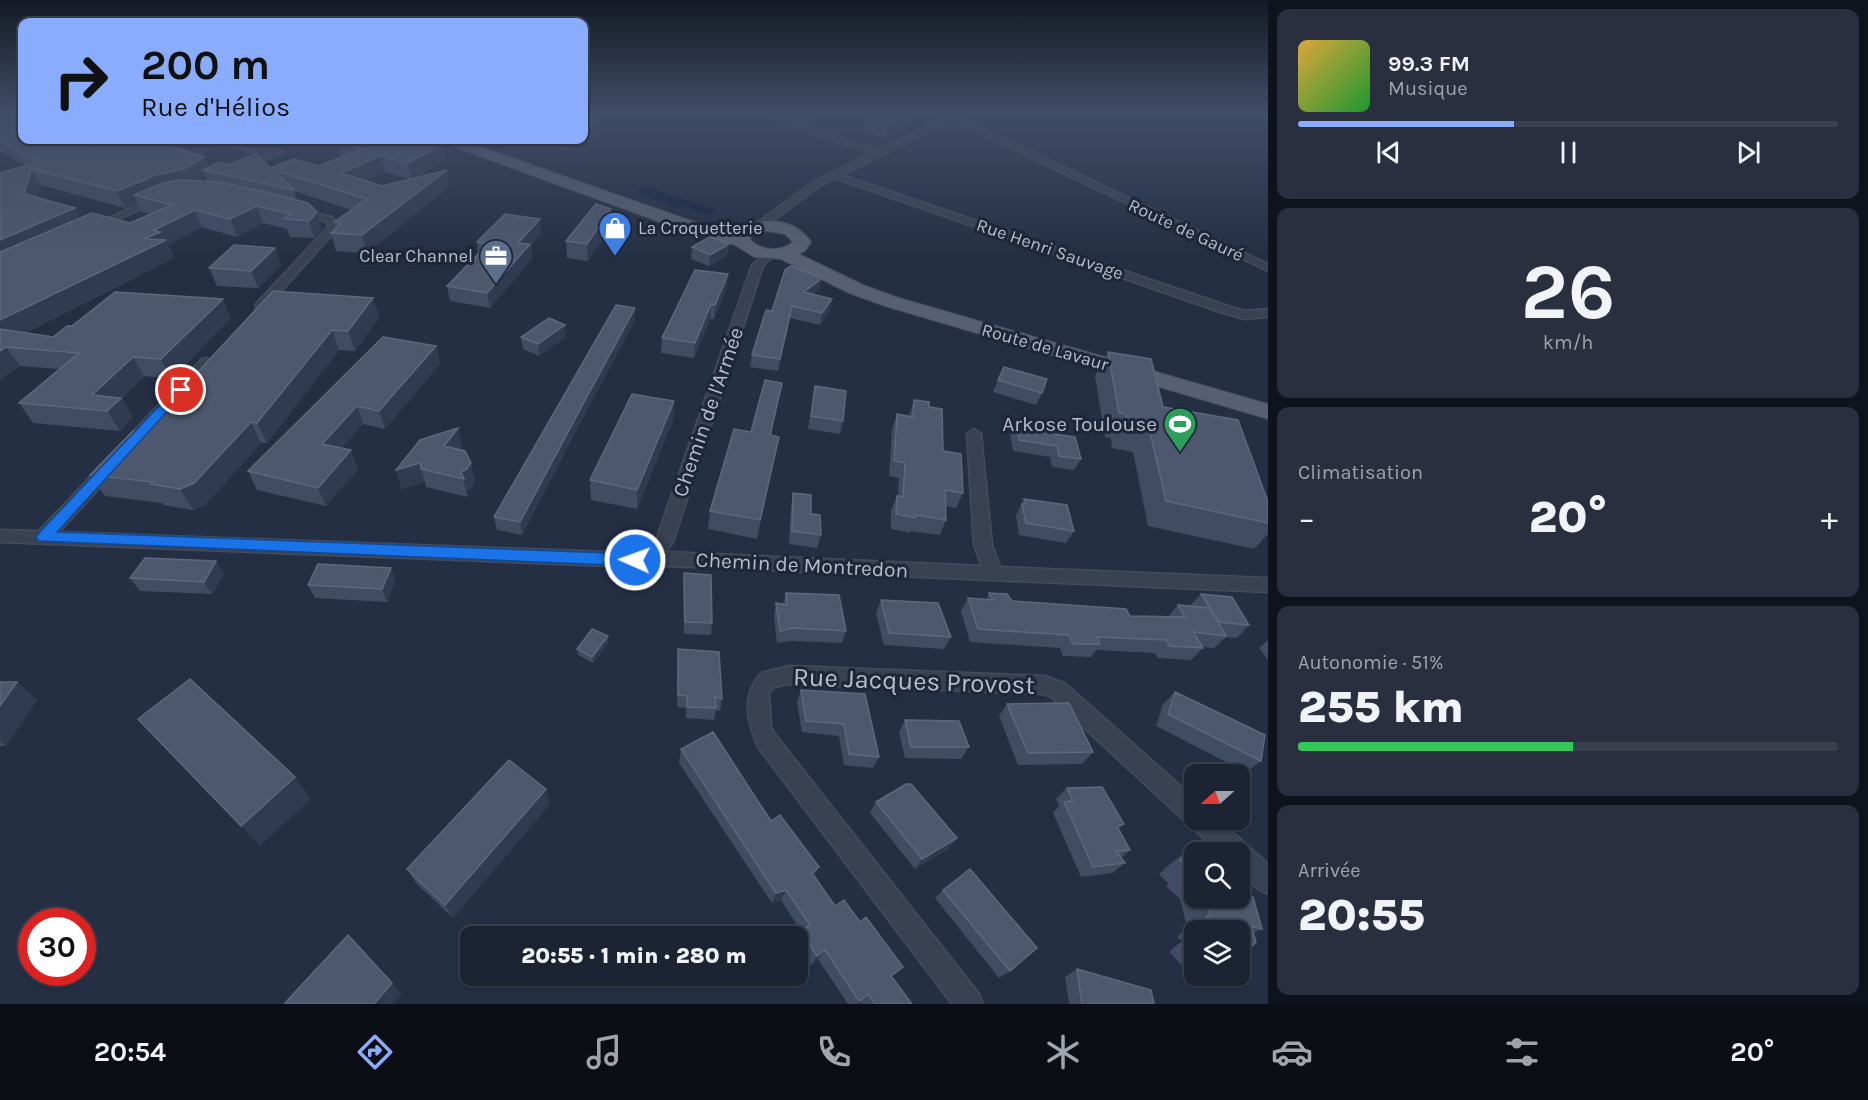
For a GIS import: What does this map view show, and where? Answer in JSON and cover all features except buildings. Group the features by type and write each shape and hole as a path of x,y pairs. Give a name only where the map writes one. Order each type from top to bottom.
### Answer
{"main road":[{"name":"Route de Lavaur","path":"504,160 677,222 763,246 856,290 954,321 1268,412"},
{"path":"779,220 799,236 802,242 763,246 779,220"}],"street":[{"path":"230,171 259,160"},
{"path":"779,220 815,185 866,160"},
{"name":"Route de Gauré","path":"1041,160 1268,268"},
{"name":"Rue Henri Sauvage","path":"834,176 1227,310 1244,315 1268,314"},
{"path":"83,232 167,195"},
{"path":"250,316 335,226 327,219 290,210"},
{"name":"Chemin de l'Armée","path":"654,556 664,542 763,246"},
{"path":"44,537 218,351"},
{"path":"974,434 982,545 993,573"},
{"name":"Chemin de Montredon","path":"0,536 625,560 654,556 667,559 833,568 1268,585"},
{"name":"Rue Jacques Provost","path":"969,1004 766,740 760,727 759,690 768,679 789,675 1046,685 1059,691 1184,805"},
{"path":"1212,830 1226,842"},
{"path":"1250,864 1268,881"}],"water":[{"path":"648,187 717,211 708,215 683,206 679,208 636,192"}],"place":[{"name":"La Croquetterie","path":"615,257"},
{"name":"Clear Channel","path":"496,285"},
{"name":"Arkose Toulouse","path":"1180,453"}],"route":[{"path":"181,390 44,537 635,560"}]}
